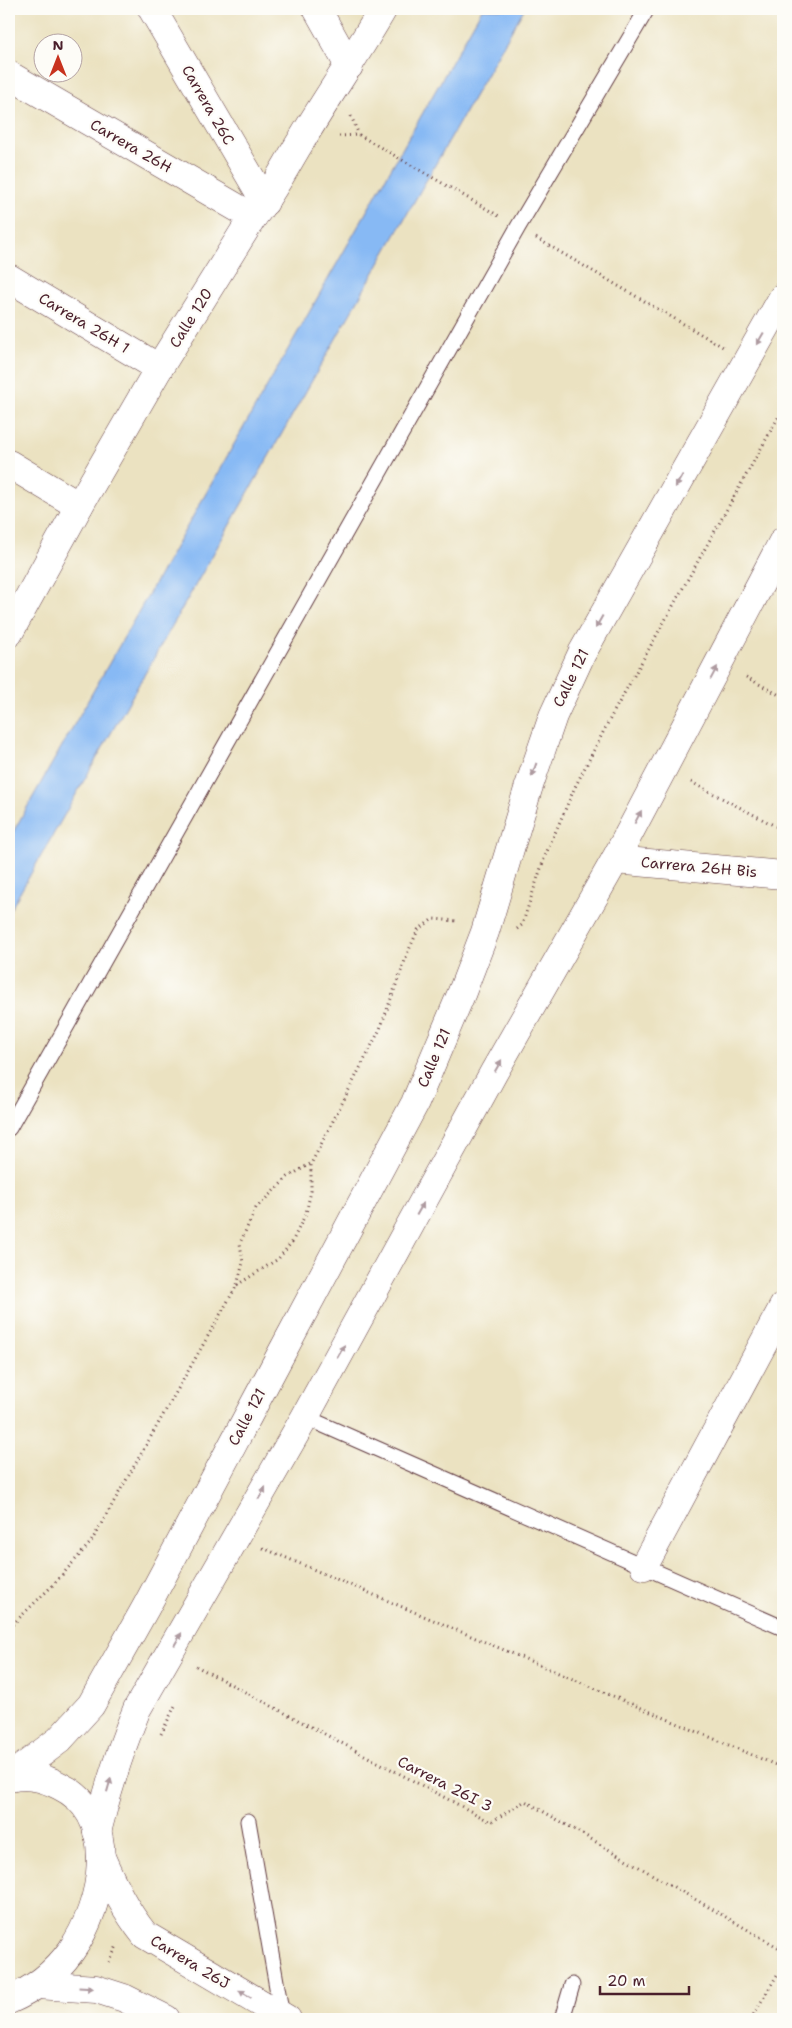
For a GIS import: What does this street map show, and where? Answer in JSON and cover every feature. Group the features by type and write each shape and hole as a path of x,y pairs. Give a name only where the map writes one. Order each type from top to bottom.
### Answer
{"main road":[{"name":"Carrera 26C","path":"152,9 259,209"},
{"path":"317,9 349,66"},
{"name":"Calle 120","path":"9,633 79,506 159,368 383,9"},
{"name":"Carrera 26H","path":"9,75 259,209"},
{"name":"Carrera 26H 1","path":"9,278 159,368"},
{"name":"Calle 121","path":"9,1778 60,1740 90,1705 112,1669 415,1103 485,932 528,789 553,716 582,653 783,297"},
{"path":"9,464 79,506"},
{"path":"18,1996 71,1951 88,1920 98,1885 99,1845 111,1777 119,1752 138,1709 305,1417 494,1072 615,860 783,541"},
{"name":"Carrera 26H Bis","path":"615,860 783,875"},
{"path":"644,1566 783,1307"},
{"name":"Carrera 26J","path":"9,1778 35,1776 47,1779 75,1795 88,1811 116,1893 145,1935 284,2018"},
{"path":"18,1996 96,1989 124,1998 166,2019"}],"lane":[{"path":"9,1128 518,227 647,9"},
{"path":"305,1417 783,1628"},
{"path":"248,1821 284,2018"},
{"path":"562,2019 572,1985"}],"path":[{"path":"359,135 747,361"},
{"path":"237,1285 278,1259 292,1242 306,1213 311,1191 311,1164 380,1029 418,930 433,919 463,921 497,936 514,932 522,925 545,856 575,787 612,715 783,409"},
{"path":"746,677 783,697"},
{"path":"691,782 783,830"},
{"path":"9,1628 53,1585 90,1542 237,1285 243,1263 240,1243 256,1208 288,1177 311,1164"},
{"path":"257,1556 267,1539"},
{"path":"262,1548 783,1768"},
{"path":"191,1674 200,1657"},
{"name":"Carrera 26I 3","path":"195,1665 491,1822 525,1800 783,1950"},
{"path":"157,1741 178,1699"},
{"path":"96,1989 131,1917"},
{"path":"751,2019 783,1965"}],"water":[{"path":"482,9 524,9 9,912 9,839"}]}
